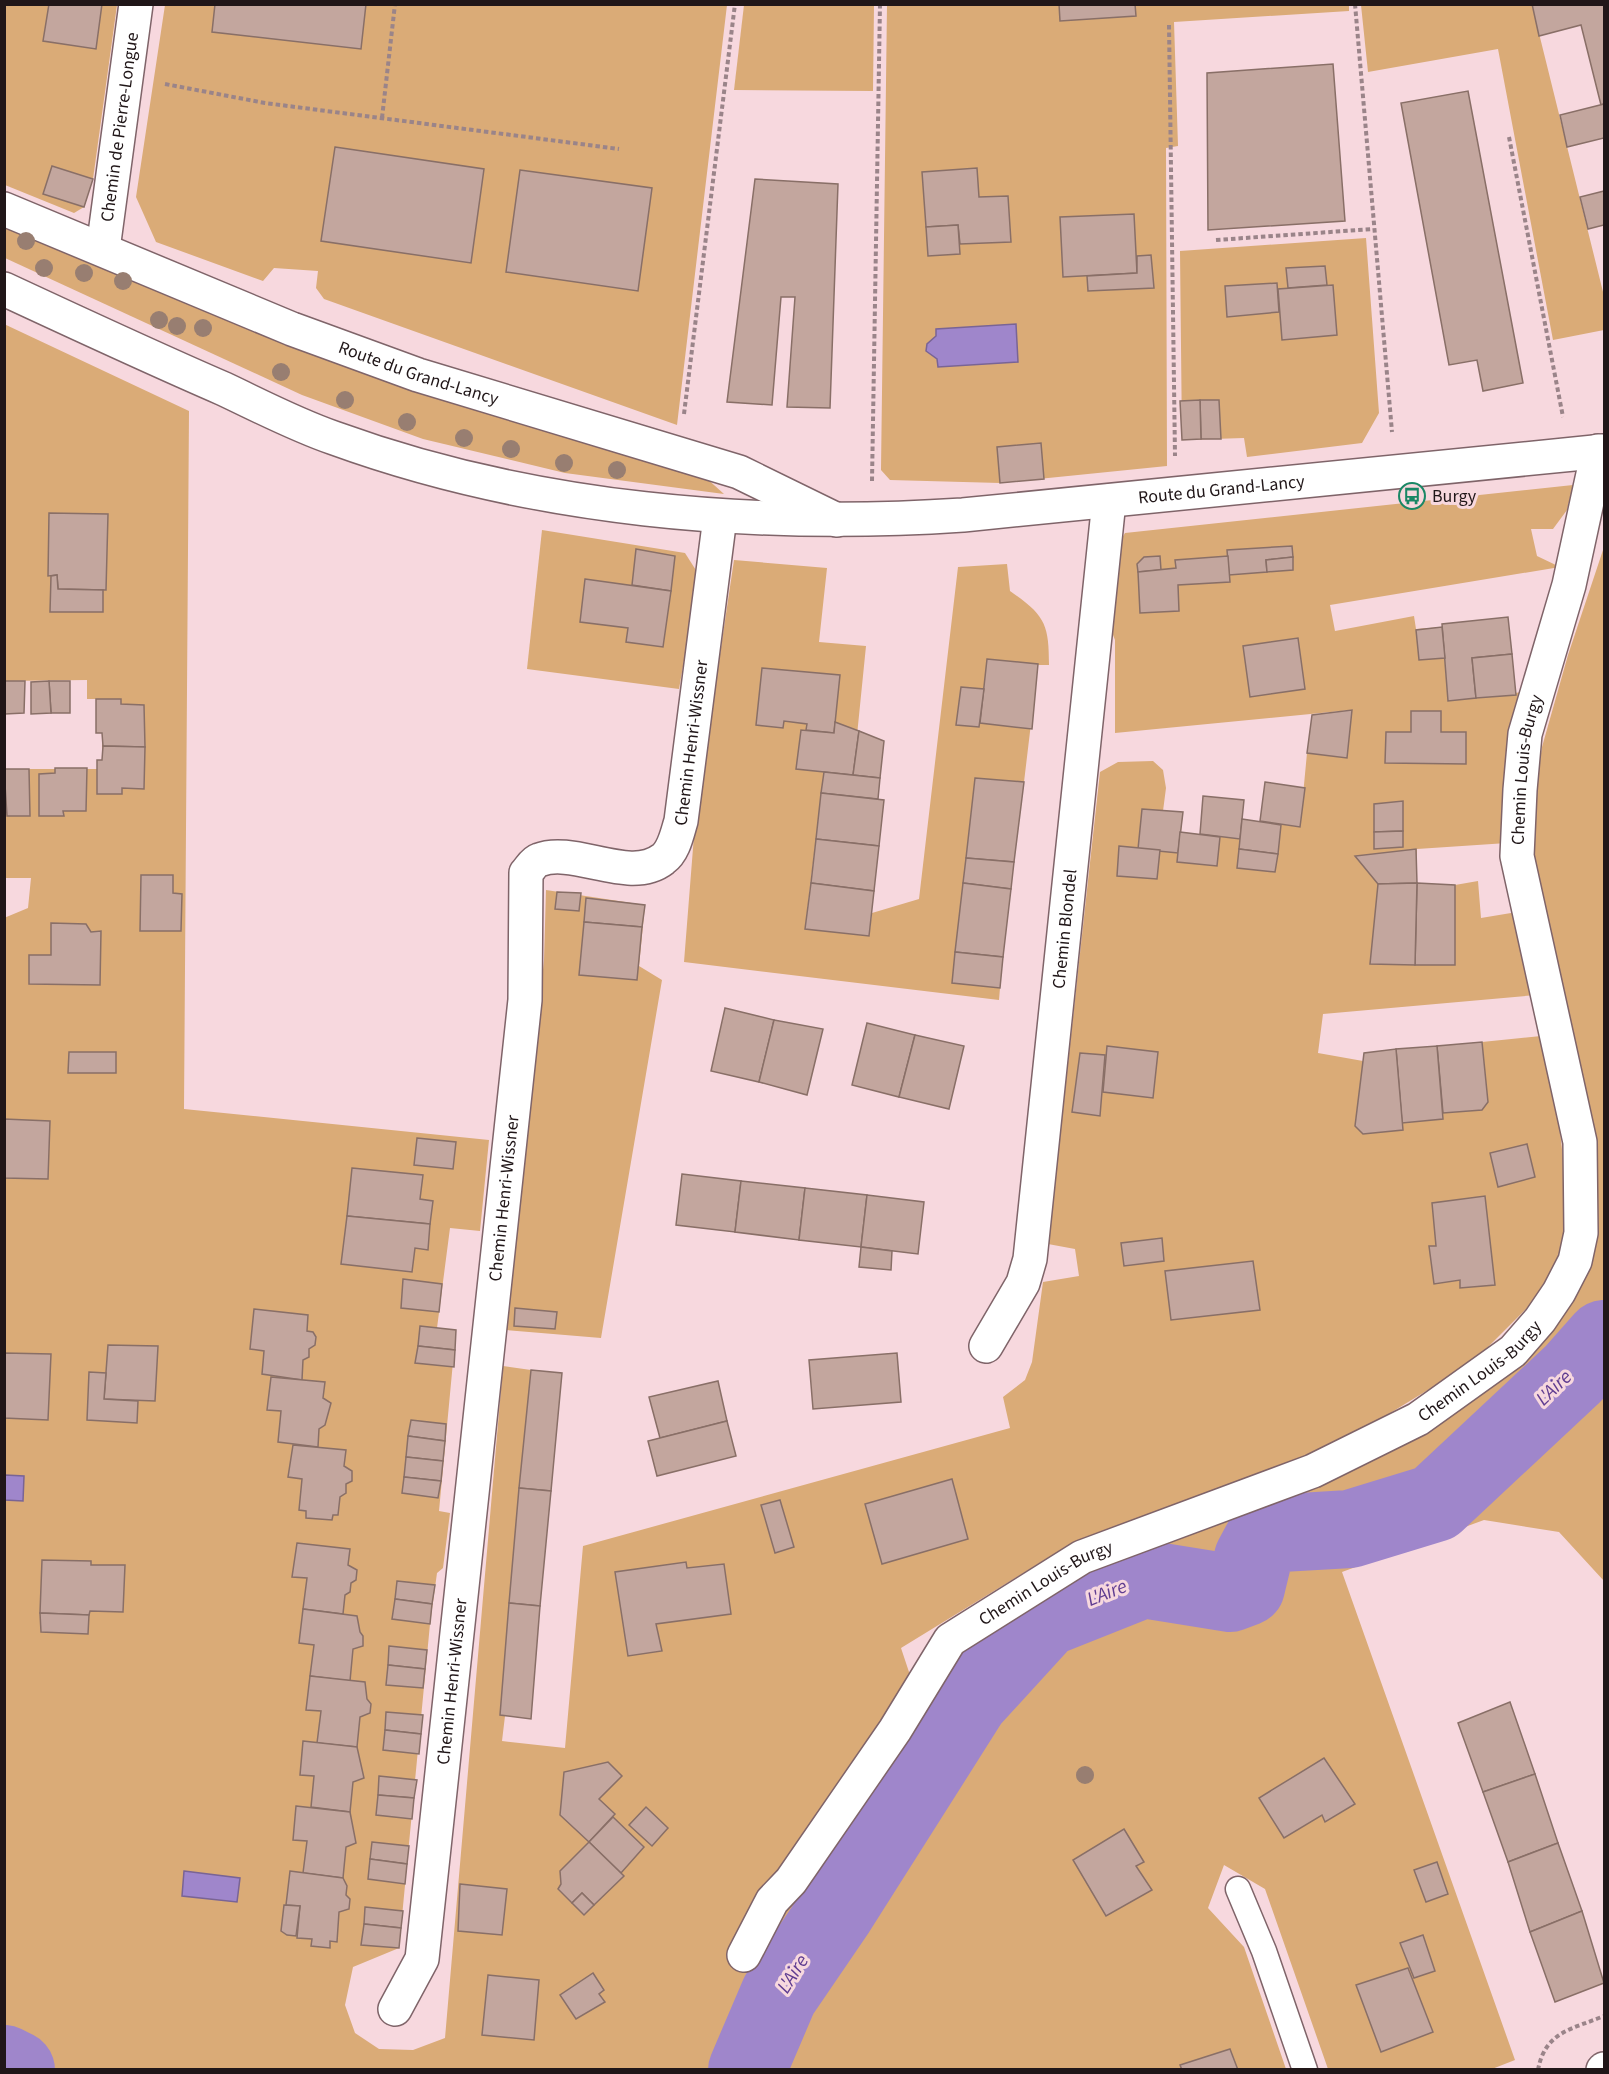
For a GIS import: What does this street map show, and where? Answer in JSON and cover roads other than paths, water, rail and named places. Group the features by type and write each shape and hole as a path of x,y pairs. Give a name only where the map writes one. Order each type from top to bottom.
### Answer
{"street":[{"name":"Chemin de Pierre-Longue","path":"103,249 135,4"},
{"name":"Route du Grand-Lancy","path":"4,209 103,249 242,310 418,375 739,472 837,520"},
{"name":"Route du Grand-Lancy","path":"4,289 332,438 398,460 505,486 626,506 720,518 872,520 1109,501 1601,451"},
{"name":"Chemin Louis-Burgy","path":"744,1955 772,1901 791,1881 895,1730 950,1640 1082,1557 1313,1471 1418,1419 1513,1351 1540,1320 1559,1292 1575,1261 1581,1233 1580,1142 1517,856 1520,790 1525,734 1569,585 1601,451"},
{"name":"Chemin Blondel","path":"986,1346 1023,1283 1030,1259 1109,501"},
{"name":"Chemin Henri-Wissner","path":"395,2009 422,1959 525,1000 526,873 536,861 553,856 626,867 646,867 663,859 672,847 681,821 720,518"}],"lane":[{"path":"1238,1889 1264,1951 1305,2070"}],"waterway":[{"name":"L'Aire","path":"747,2070 779,1995 837,1910 970,1700 1045,1618 1143,1579 1230,1593 1246,1587 1253,1558 1266,1534 1350,1529 1435,1503 1573,1374 1604,1339"},
{"name":"L'Aire","path":"4,2064 16,2070"}],"place":[{"name":"Burgy","path":"1412,496"}]}
